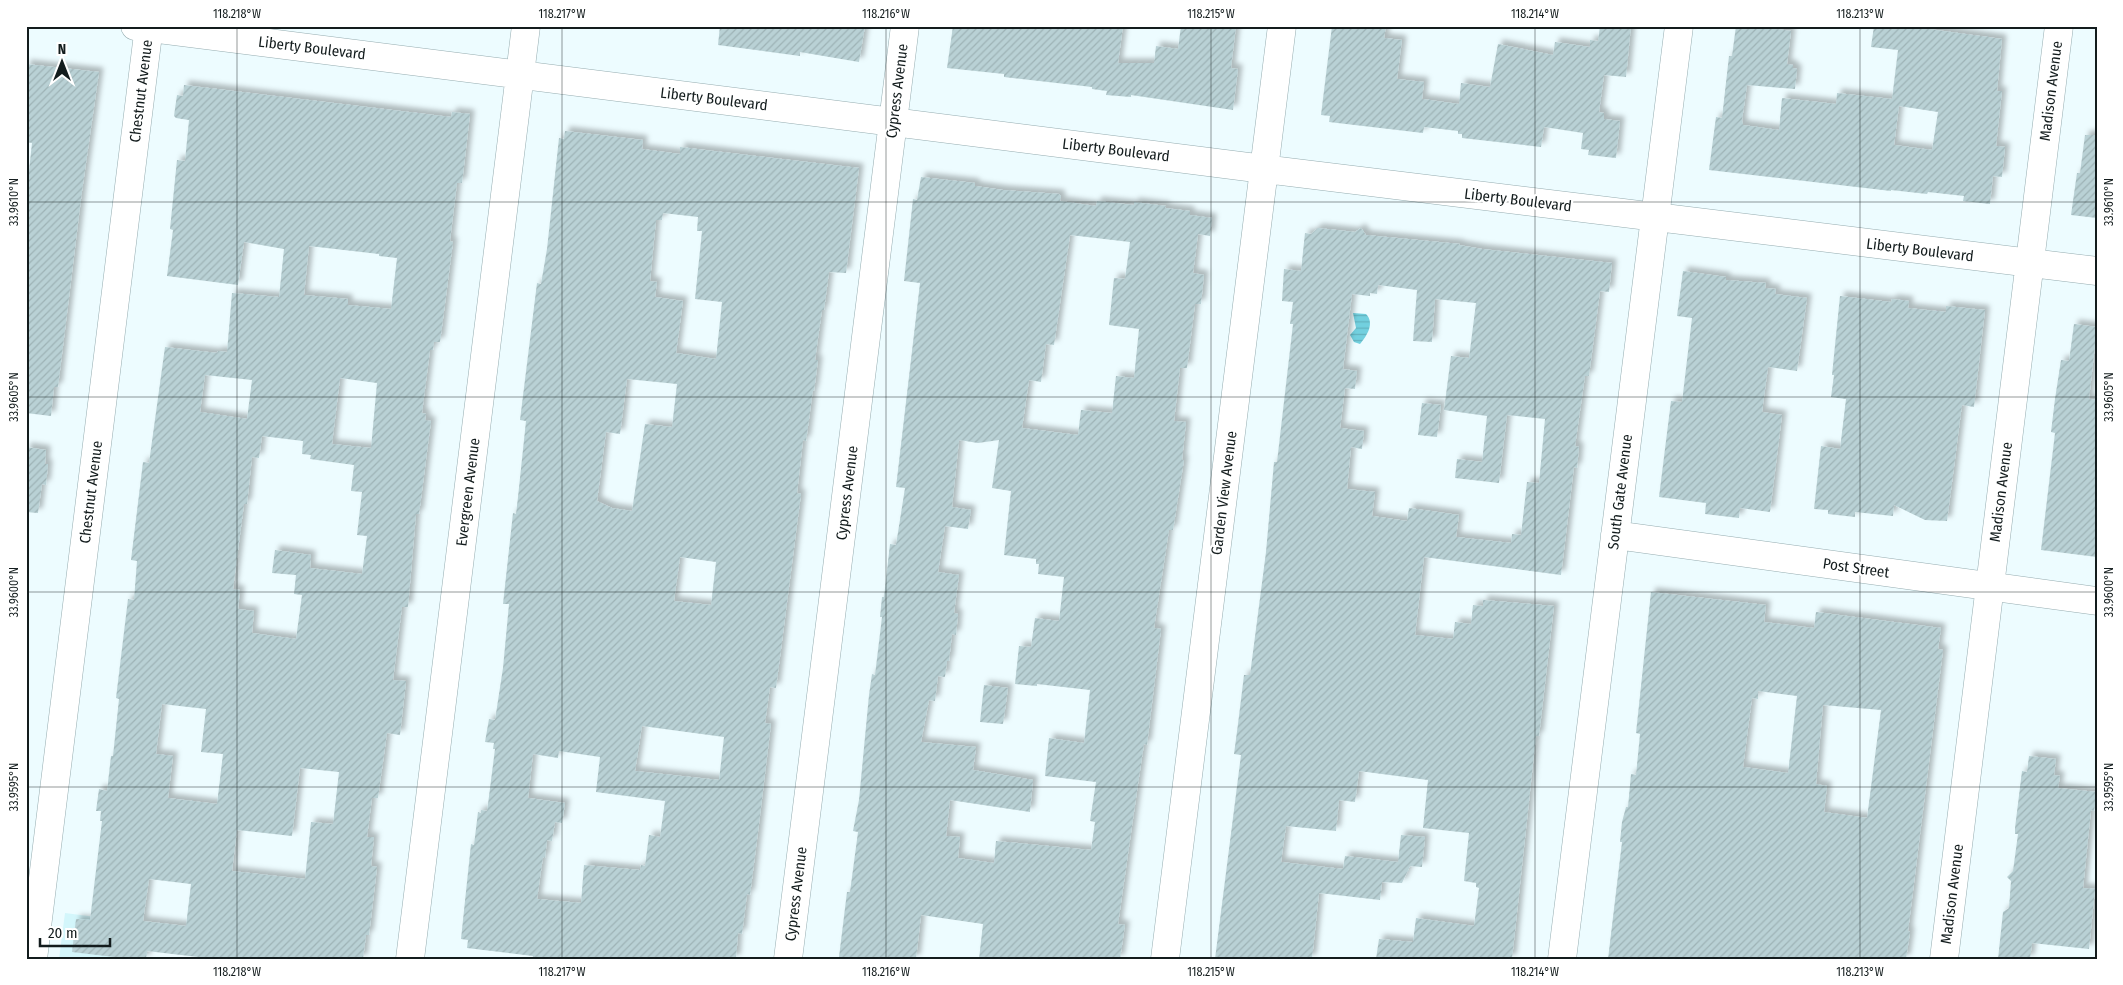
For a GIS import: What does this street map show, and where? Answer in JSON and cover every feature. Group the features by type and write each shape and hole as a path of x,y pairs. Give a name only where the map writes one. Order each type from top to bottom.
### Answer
{"street":[{"name":"Evergreen Avenue","path":"410,959 526,26"},
{"name":"Cypress Avenue","path":"788,959 905,26"},
{"name":"Garden View Avenue","path":"1165,959 1282,26"},
{"name":"South Gate Avenue","path":"1562,959 1679,26"},
{"name":"Madison Avenue","path":"1944,959 2059,26"},
{"name":"Liberty Boulevard","path":"144,27 1264,169 2097,271"},
{"name":"Chestnut Avenue","path":"33,959 144,27"},
{"name":"Post Street","path":"1615,535 2097,601"}],"shaded area":[{"path":"65,913 150,924 146,959 59,959"}],"water":[{"path":"1353,313 1366,314 1370,321 1367,333 1360,344 1354,342 1350,335 1356,328"}],"building":[{"path":"720,26 865,26 859,62 800,52 800,56 718,45"},
{"path":"953,26 1123,26 1118,63 1154,63 1156,46 1178,49 1181,26 1236,26 1231,68 1238,69 1233,110 1131,95 1131,97 1106,95 1107,91 1092,89 1092,87 1004,77 1004,74 947,68"},
{"path":"1332,26 1386,26 1384,38 1402,40 1397,79 1424,82 1422,99 1459,104 1461,83 1490,87 1498,44 1553,55 1555,42 1590,47 1590,40 1598,41 1600,26 1631,26 1626,77 1604,75 1599,112 1604,113 1604,119 1620,121 1616,158 1588,155 1589,150 1581,149 1583,133 1544,127 1541,147 1462,138 1462,134 1458,134 1458,131 1424,127 1423,133 1329,122 1330,116 1321,115"},
{"path":"1736,26 1756,26 1791,31 1787,64 1793,65 1793,68 1797,69 1795,89 1747,85 1742,120 1743,125 1779,130 1782,98 1836,104 1837,93 1892,99 1898,50 1871,47 1874,26 1930,26 1929,29 2002,39 1997,91 2002,91 1996,146 2005,147 2002,177 1993,176 1990,204 1963,201 1964,196 1928,192 1927,194 1891,191 1709,170 1716,117 1722,118 1729,56 1732,56","holes":["1899,106 1938,112 1932,150 1894,145"]},
{"path":"26,64 99,72 58,387 54,387 51,416 26,413 26,180 28,180 32,143 26,142"},
{"path":"184,85 451,117 452,112 470,114 462,183 457,183 450,241 453,242 440,342 434,342 433,350 430,350 422,413 426,414 425,420 431,421 419,514 416,514 408,607 402,607 393,680 406,681 400,735 387,733 378,798 372,798 367,837 374,837 371,866 377,867 369,935 366,935 363,959 197,959 198,957 147,951 146,959 131,959 72,952 76,919 90,920 102,821 100,821 101,811 96,811 99,789 107,791 111,756 113,756 119,699 116,698 128,599 134,600 137,561 131,560 143,462 149,463 165,347 217,353 218,351 227,352 232,293 279,297 284,249 244,242 238,285 167,276 173,230 170,229 177,160 185,161 189,120 174,116 177,95 183,96","holes":["309,246 379,254 379,256 397,258 391,309 348,305 348,299 304,295","205,375 252,380 247,419 200,412","340,378 377,383 371,448 332,444","262,436 303,441 302,454 311,455 310,459 354,465 351,491 362,492 357,535 367,536 362,574 310,568 311,555 275,550 272,573 296,575 294,594 302,595 296,639 252,633 254,611 238,609 240,590 233,589 244,504 247,504 252,457 259,458","162,704 206,709 201,752 223,754 217,804 168,798 173,756 156,754","300,768 339,772 333,824 311,822 305,879 232,871 237,830 292,836","149,879 191,884 186,926 143,921"]},
{"path":"565,131 643,140 642,149 680,154 680,147 859,168 846,273 829,272 824,310 822,310 815,360 818,360 814,391 806,441 803,440 797,493 801,494 776,688 770,687 765,723 771,724 750,895 747,894 742,934 738,933 736,959 532,959 533,956 467,948 468,940 461,939 471,844 474,845 478,812 481,813 481,810 487,811 488,804 495,749 493,749 494,743 485,742 489,719 495,720 503,668 509,604 503,604 513,513 516,514 526,421 520,420 537,283 541,284 547,249 559,138 564,139","holes":["663,213 698,217 697,231 702,231 695,299 722,302 716,359 676,353 683,301 655,297 657,282 650,281 656,220 662,220","627,379 677,384 672,427 645,424 632,511 612,508 597,501 606,432 620,434","680,557 716,562 711,605 674,601","642,726 724,737 719,780 635,771","559,751 600,757 596,792 665,801 660,837 649,835 645,866 641,865 640,870 584,865 581,903 537,899 547,840 552,841 555,822 562,823 565,803 528,798 533,754 558,758"]},
{"path":"2085,135 2097,135 2097,218 2071,215 2077,173 2080,173"},
{"path":"921,177 975,183 975,186 1003,190 1059,194 1061,196 1060,201 1096,206 1097,201 1134,205 1134,202 1166,206 1165,208 1190,211 1190,215 1212,218 1210,236 1198,234 1193,273 1204,275 1201,304 1195,304 1187,368 1180,368 1174,421 1186,422 1182,460 1184,460 1173,530 1169,530 1154,628 1161,629 1147,745 1144,744 1118,924 1125,925 1120,959 979,959 983,924 921,915 916,959 856,959 839,957 847,892 850,892 858,832 853,831 859,800 872,674 875,675 882,617 880,617 882,597 884,597 890,544 896,545 905,488 896,487 920,283 904,281 913,199 917,200","holes":["1070,235 1130,242 1125,279 1114,278 1109,325 1139,329 1134,378 1116,376 1112,413 1081,410 1078,435 1022,428 1029,380 1041,382 1046,344 1054,345","959,440 978,443 999,440 992,488 1011,491 1004,555 1036,559 1036,564 1039,564 1038,574 1064,577 1059,621 1035,618 1031,647 1019,646 1015,684 1037,686 1037,684 1090,690 1084,743 1049,738 1045,776 1096,782 1090,821 1095,822 1091,850 996,841 994,863 958,858 960,837 946,836 950,800 1030,812 1033,780 973,770 976,747 921,742 929,700 935,701 938,676 945,677 952,634 956,635 958,614 954,613 959,575 938,572 945,526 968,529 971,510 952,507"]},
{"path":"1318,228 1355,232 1361,228 1366,235 1460,244 1482,249 1612,263 1609,292 1600,291 1589,376 1585,376 1575,446 1579,447 1577,468 1574,467 1561,575 1424,557 1415,635 1453,639 1455,622 1471,624 1473,605 1483,606 1483,600 1554,606 1539,736 1536,736 1512,959 1376,959 1379,939 1413,942 1416,918 1474,926 1479,888 1476,887 1476,883 1464,881 1469,833 1423,828 1428,780 1359,771 1355,802 1339,800 1336,831 1286,826 1281,862 1343,869 1345,856 1398,862 1401,835 1425,837 1422,867 1410,866 1402,883 1382,882 1380,900 1319,893 1312,959 1215,959 1241,755 1234,754 1244,675 1250,675 1266,552 1274,462 1277,462 1293,324 1290,324 1293,302 1282,301 1284,269 1301,271 1305,233 1311,234","holes":["1378,285 1417,290 1413,341 1432,342 1435,299 1476,303 1469,358 1451,356 1444,410 1487,416 1482,462 1457,459 1455,478 1499,483 1507,415 1545,419 1539,483 1527,482 1521,535 1512,534 1511,543 1456,537 1459,515 1409,508 1407,521 1372,516 1375,492 1347,489 1351,447 1362,449 1364,431 1340,428 1345,388 1355,389 1357,371 1343,369 1352,294 1370,296 1370,293 1377,294"]},
{"path":"1683,271 1726,277 1726,280 1766,283 1765,288 1776,289 1775,294 1807,298 1797,371 1768,367 1762,412 1782,415 1770,512 1740,508 1739,518 1705,514 1706,503 1659,497 1671,401 1682,402 1692,318 1677,316"},
{"path":"1840,296 1891,302 1892,299 1909,301 1908,308 1946,312 1946,306 1985,310 1974,407 1962,405 1947,521 1925,520 1894,505 1893,516 1855,512 1855,517 1828,514 1828,510 1814,509 1821,446 1840,449 1846,399 1831,397"},
{"path":"2074,324 2097,327 2089,399 2097,400 2097,557 2041,550 2055,433 2051,432 2055,399 2061,360 2069,361"},
{"path":"1422,403 1441,405 1437,437 1418,435"},
{"path":"26,447 46,450 45,464 48,464 46,485 42,484 38,513 26,512"},
{"path":"1651,592 1766,605 1764,622 1814,628 1816,612 1941,628 1938,649 1943,650 1906,959 1608,959 1622,842 1620,842 1622,822 1626,807 1628,807 1631,774 1636,775 1640,734 1636,733","holes":["1758,691 1797,696 1788,773 1743,767 1752,698 1758,699","1823,705 1881,710 1867,818 1824,812 1827,786 1816,784"]},
{"path":"984,685 1008,688 1003,724 980,722"},
{"path":"2029,756 2056,759 2054,775 2060,776 2058,788 2097,792 2094,811 2091,810 2083,888 2095,889 2089,949 2032,943 2030,959 1998,959 2003,912 2009,908 2011,881 2007,877 2013,871 2018,834 2015,834 2015,828 2022,771 2027,772"}]}
